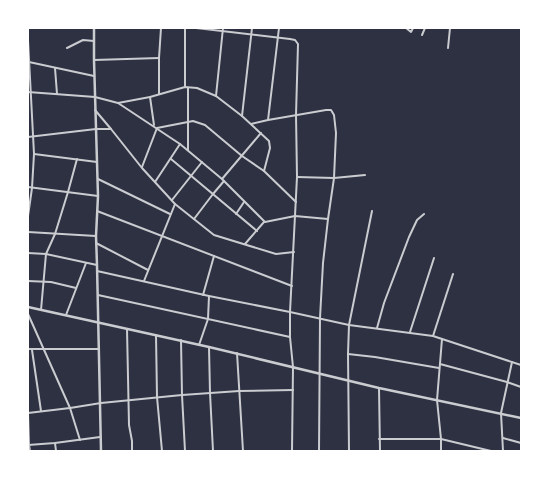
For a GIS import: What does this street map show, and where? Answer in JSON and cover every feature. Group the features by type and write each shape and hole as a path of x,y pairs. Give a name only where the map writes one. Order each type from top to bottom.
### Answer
{"street":[{"path":"94,28 94,76 98,179 96,265 101,403 101,451"},
{"path":"159,94 161,28"},
{"path":"184,87 185,28"},
{"path":"196,28 223,29 295,40 298,44 296,115 297,177 290,312 290,337 294,367 292,451"},
{"path":"242,116 252,28"},
{"path":"268,120 279,28"},
{"path":"406,28 411,32 413,28"},
{"path":"422,35 424,28"},
{"path":"448,48 450,28"},
{"path":"216,96 223,29"},
{"path":"28,40 29,92 34,154 32,188 28,216"},
{"path":"66,48 83,40 94,41"},
{"path":"94,60 159,58"},
{"path":"29,62 94,76"},
{"path":"56,68 57,94"},
{"path":"118,103 150,97 184,87 197,88 216,96 252,124 269,141 270,148 264,171"},
{"path":"188,87 188,150"},
{"path":"29,92 95,97 118,103 188,150 223,180 264,222"},
{"path":"150,97 154,126"},
{"path":"95,109 142,168 175,204 214,235 276,254 294,252"},
{"path":"252,124 326,110 331,110 334,115 336,133 334,178 323,264 320,318 319,451"},
{"path":"157,128 193,121 205,125 242,156 264,171 296,202"},
{"path":"142,168 157,128"},
{"path":"28,137 96,129 111,129"},
{"path":"194,219 261,133"},
{"path":"155,182 180,144"},
{"path":"34,154 97,162"},
{"path":"41,310 46,254 55,234 77,159"},
{"path":"171,159 257,231"},
{"path":"172,200 202,162"},
{"path":"297,177 334,178 365,175"},
{"path":"98,179 171,214"},
{"path":"28,187 98,196"},
{"path":"236,214 244,202"},
{"path":"144,281 175,204"},
{"path":"97,211 292,286"},
{"path":"349,451 349,325 372,211"},
{"path":"377,328 384,303 409,237 417,220 424,214"},
{"path":"245,244 264,222 295,216 328,219"},
{"path":"28,232 96,236"},
{"path":"96,243 148,270"},
{"path":"28,253 46,254 96,265"},
{"path":"203,295 214,256"},
{"path":"410,332 434,258"},
{"path":"66,315 86,264"},
{"path":"97,271 203,295 349,325 410,332 442,338 521,366"},
{"path":"433,336 453,274"},
{"path":"28,281 51,282 77,288"},
{"path":"98,295 290,337"},
{"path":"199,344 208,319 209,296"},
{"path":"28,307 199,344 379,388 521,418"},
{"path":"28,314 70,408 80,440"},
{"path":"127,328 129,425 132,451"},
{"path":"156,335 157,397 162,451"},
{"path":"441,451 437,400 442,338"},
{"path":"181,340 185,451"},
{"path":"209,347 213,451"},
{"path":"28,349 98,349"},
{"path":"32,350 41,411"},
{"path":"237,354 243,451"},
{"path":"348,354 439,368"},
{"path":"503,451 501,413 512,362"},
{"path":"440,364 521,387"},
{"path":"379,388 380,451"},
{"path":"30,451 28,445 28,413 157,397 239,391 293,390"},
{"path":"28,445 100,437"},
{"path":"503,438 521,442"},
{"path":"379,440 441,440 491,451"},
{"path":"55,443 56,451"}]}
